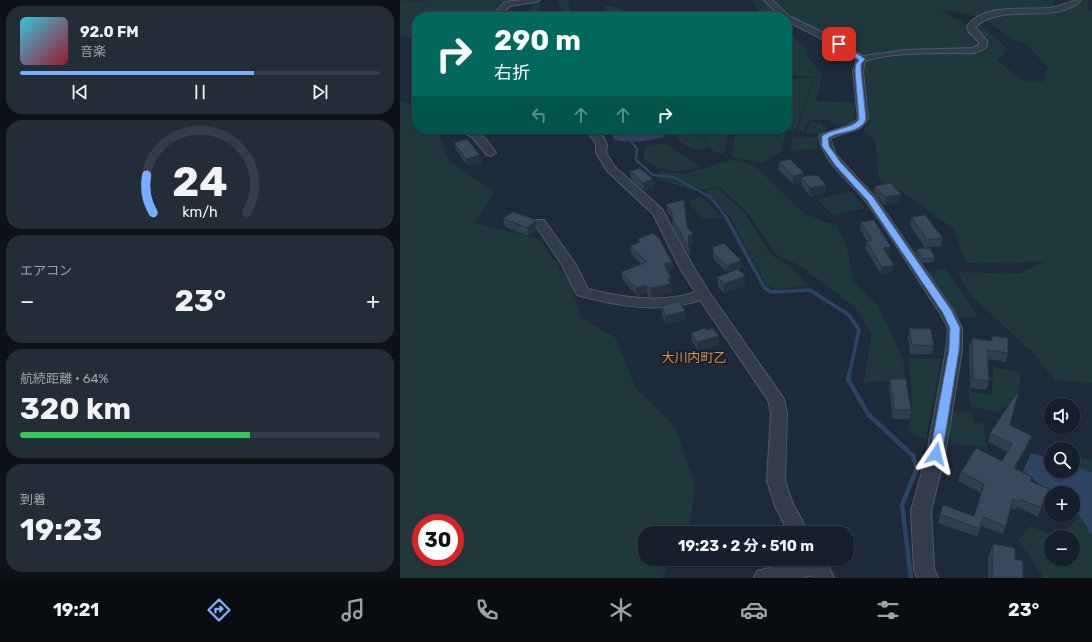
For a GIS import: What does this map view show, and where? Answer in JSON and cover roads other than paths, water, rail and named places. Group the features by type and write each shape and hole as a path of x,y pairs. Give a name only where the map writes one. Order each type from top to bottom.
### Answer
{"street":[{"path":"500,12 508,4 536,0"},
{"path":"768,0 780,12"},
{"path":"792,21 839,44 862,59 883,55 975,50 983,46 983,41 972,30 971,26 978,15 1004,6 1059,6 1073,3 1077,0"},
{"path":"862,59 859,64 858,71 863,119 856,127 831,133 824,137 825,146 838,165 870,199 947,312 955,328 954,350 936,454 921,511 924,570 928,578"},
{"path":"473,134 477,136 491,153"},
{"path":"595,134 600,138 603,147 601,153 611,169 658,212 687,268 703,294 776,399 779,413 776,481 784,506 795,526"},
{"path":"540,223 569,265 582,292 601,298 664,303 682,301 703,294"},
{"path":"764,578 818,567"}],"water":[{"path":"611,134 666,134 665,136 647,141 634,142 615,140"},
{"path":"1031,453 1044,457 1044,478 1080,478 1080,468 1092,472 1092,535 1080,517 1080,486 1044,486 1044,488 1023,471"}],"waterway":[{"path":"630,140 637,149 636,160 653,175 674,177 710,197 727,218"},
{"path":"726,217 764,287 771,292 810,290 849,315 859,330 849,375"},
{"path":"849,374 848,379 868,414 913,456 917,468 902,505 911,578"}],"district":[{"name":"大川内町乙","path":"694,357"}]}
